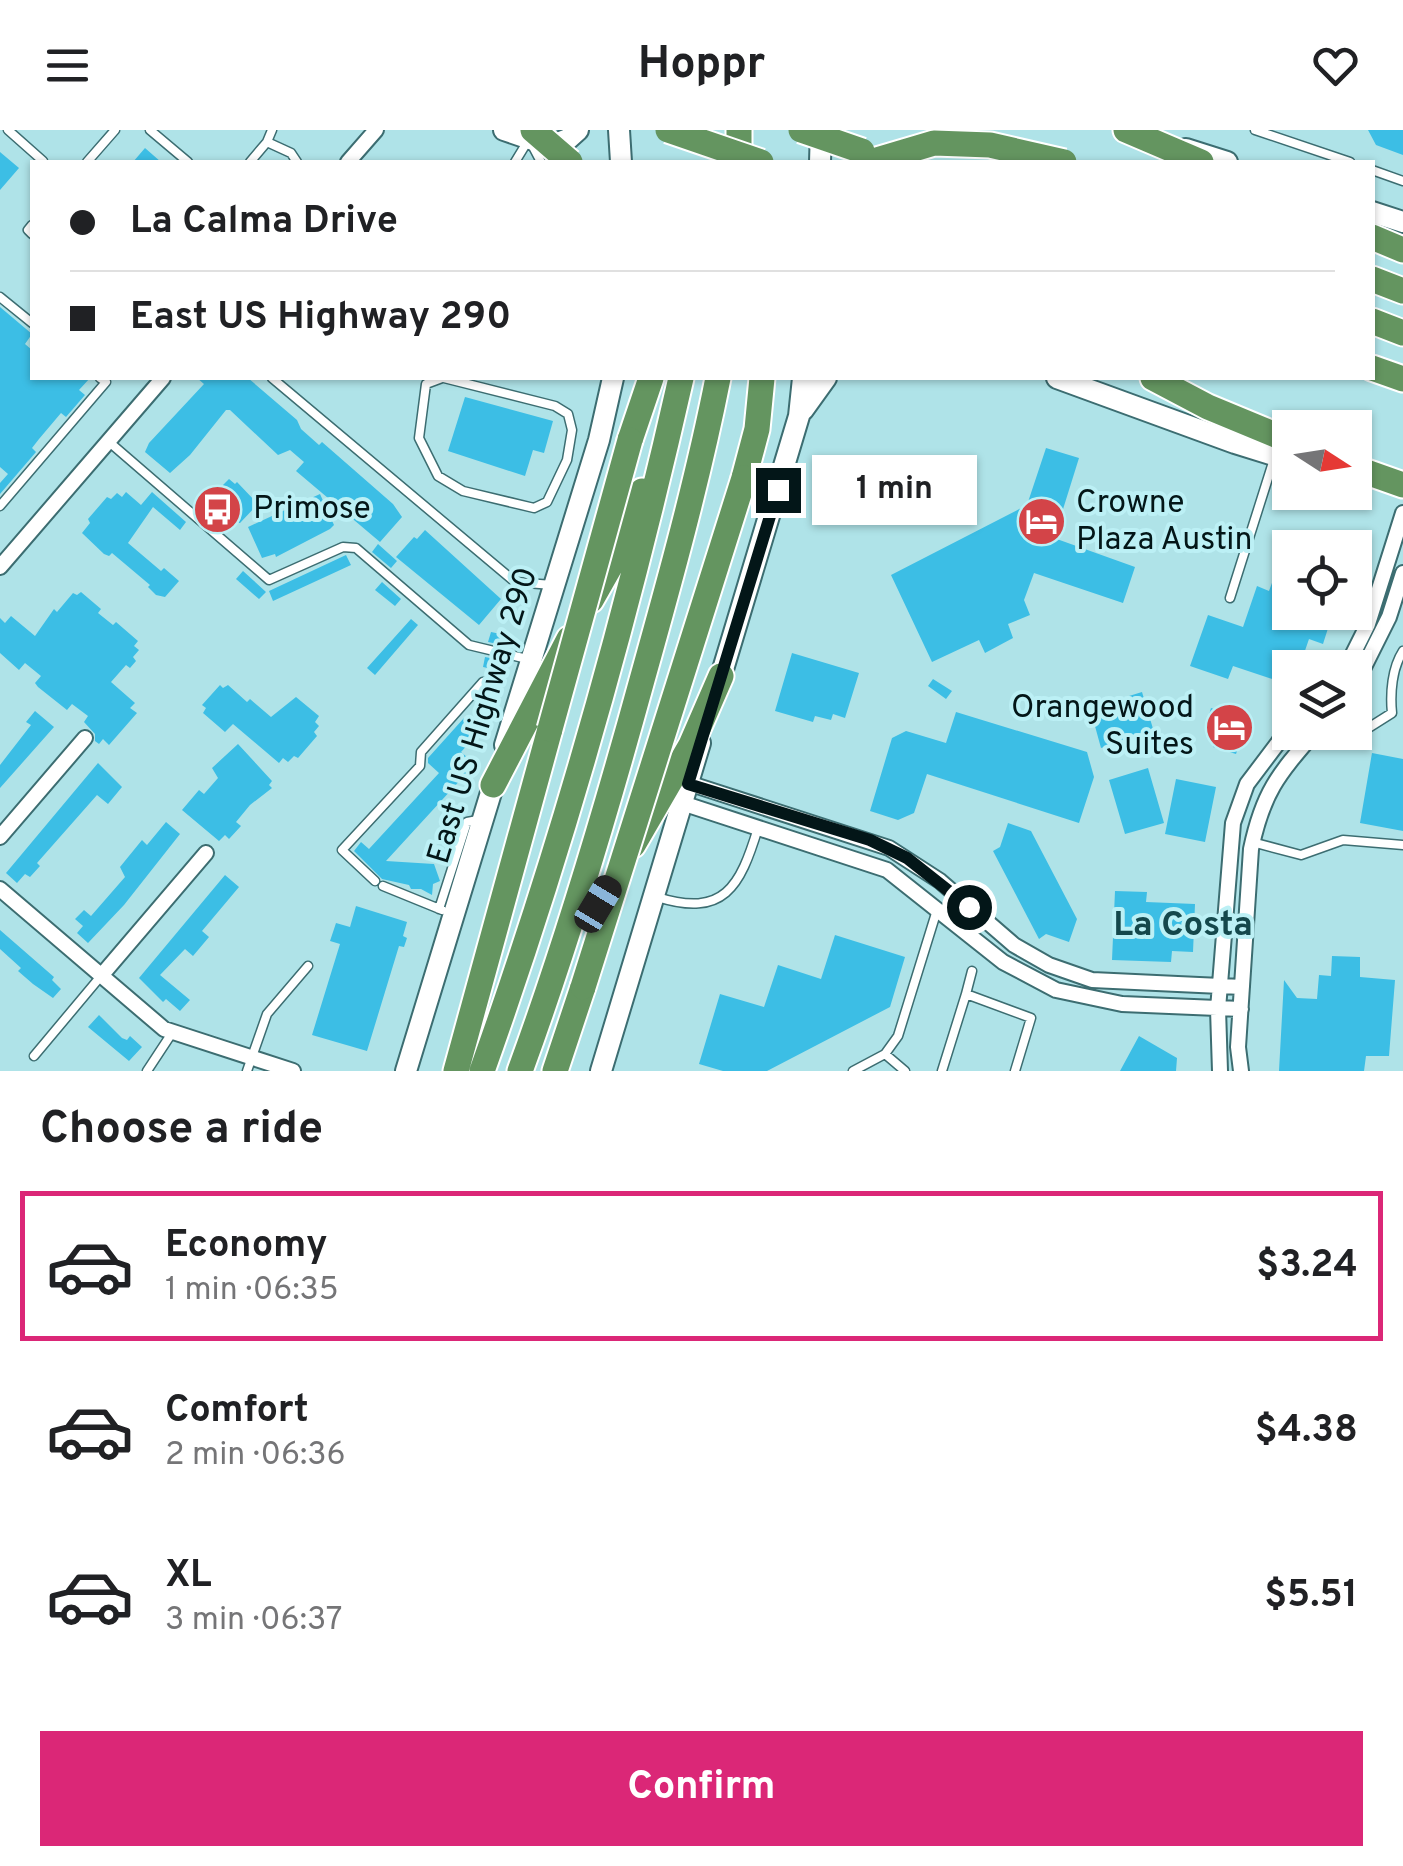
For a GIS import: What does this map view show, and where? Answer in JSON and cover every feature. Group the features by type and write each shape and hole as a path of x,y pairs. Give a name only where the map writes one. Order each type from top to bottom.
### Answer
{"highway":[{"path":"668,130 723,154 752,160"},
{"path":"686,130 723,154"},
{"path":"702,130 723,154"},
{"path":"801,130 893,160"},
{"path":"821,130 859,151 934,143 990,144 1056,160"},
{"path":"1127,130 1196,160"},
{"path":"1375,238 1403,250"},
{"path":"1375,280 1403,291"},
{"path":"1375,320 1403,325"},
{"path":"1375,320 1403,333"},
{"path":"1375,369 1403,378"},
{"path":"630,440 640,380"},
{"path":"456,1071 630,440 650,380"},
{"path":"493,784 612,563 648,478 680,380"},
{"path":"482,1071 587,744 626,607 681,380"},
{"path":"520,1071 632,718 718,380"},
{"path":"556,1071 744,478 757,428 762,380"},
{"path":"1157,380 1272,444"},
{"path":"1372,474 1403,485"},
{"path":"545,997 691,745 721,676"}],"main road":[{"path":"504,130 576,160"},
{"path":"549,150 578,130"},
{"path":"619,130 621,160"},
{"path":"820,160 821,130"},
{"path":"1127,130 1221,160"},
{"path":"1375,213 1403,222"},
{"name":"East US Highway 290","path":"406,1071 447,912 482,819 532,660 590,470 612,380"},
{"path":"601,1071 799,416 803,380"},
{"path":"799,416 825,380"},
{"path":"1063,380 1272,448"},
{"path":"1372,485 1403,495"}],"street":[{"path":"350,160 376,130"},
{"path":"3,558 161,380"},
{"path":"1355,650 1368,624 1403,513"},
{"path":"1372,656 1392,618 1403,573"},
{"path":"0,837 85,738"},
{"path":"1220,1071 1219,988 1233,823 1247,784 1273,750"},
{"path":"1240,1071 1238,1047 1252,842 1265,796 1299,750"},
{"path":"685,793 758,827 886,870 1003,962 1056,990 1102,1002 1242,1009"},
{"path":"685,793 844,832 889,848 947,888 1014,945 1070,974 1092,980 1242,988"},
{"path":"840,852 844,832"},
{"path":"101,976 206,853"},
{"path":"938,909 947,888"},
{"path":"0,890 157,1024 250,1065 293,1071"},
{"path":"1224,930 1246,933"}],"lane":[{"path":"8,130 42,160"},
{"path":"89,160 116,130"},
{"path":"150,130 186,160"},
{"path":"252,160 272,130"},
{"path":"1256,130 1344,160"},
{"path":"267,142 291,152 295,160"},
{"path":"521,160 549,150"},
{"path":"1375,171 1403,180"},
{"path":"0,298 30,321"},
{"path":"0,506 106,382 103,380"},
{"path":"274,380 515,582 555,585"},
{"path":"437,380 426,384 419,438 438,476 463,491 534,508 547,502 567,460 572,430 568,414 555,406 451,380"},
{"path":"108,440 268,580 343,547 356,548 470,645 532,660"},
{"path":"567,460 590,470"},
{"path":"1230,598 1272,487"},
{"path":"1372,726 1392,713 1390,698 1397,660 1403,651"},
{"path":"447,912 379,884 342,850 420,766 421,752 484,682"},
{"path":"653,896 700,906 722,896 736,882 746,863 758,827"},
{"path":"1252,842 1302,856 1343,840 1403,845"},
{"path":"853,1071 885,1054 898,1036 938,909"},
{"path":"250,1065 267,1014 308,966"},
{"path":"942,1071 972,971"},
{"path":"34,1056 101,976"},
{"path":"966,994 1032,1018 1015,1071"},
{"path":"151,1070 172,1033"},
{"path":"885,1054 905,1071"}],"building":[{"path":"1368,130 1403,130 1403,155 1376,145"},
{"path":"145,148 159,160 135,160"},
{"path":"0,152 19,168 0,190"},
{"path":"0,307 30,332 25,344 30,348 30,380 88,380 79,390 85,395 66,417 61,413 32,448 36,452 0,494 0,483 8,474 0,467"},
{"path":"199,380 250,380 297,420 319,445 322,442 393,504 402,517 380,542 296,471 304,462 290,450 278,455 230,410 170,473 145,452 204,384"},
{"path":"465,397 553,421 544,453 533,450 525,476 448,451"},
{"path":"1046,448 1079,458 1054,538 1135,567 1123,603 1034,573 1024,600 1030,615 1008,624 1013,638 985,653 979,640 932,662 891,575 1027,505"},
{"path":"229,479 258,504 240,523 230,522 212,505 216,501 211,497"},
{"path":"126,492 141,505 152,492 186,522 180,530 153,507 128,543 179,581 165,597 156,595 150,585 112,553 104,554 82,533 90,523 88,519 107,497 111,499 117,493 122,497"},
{"path":"320,494 334,525 276,557 275,554 262,558 248,527"},
{"path":"425,530 501,599 479,625 396,557"},
{"path":"378,544 397,561 391,568 372,552"},
{"path":"346,555 351,565 273,601 269,591"},
{"path":"243,571 266,592 259,599 236,579"},
{"path":"382,582 401,599 395,606 375,590"},
{"path":"1272,583 1272,630 1327,630 1323,644 1309,639 1305,650 1272,650 1272,679 1233,666 1228,679 1190,666 1208,615 1243,627 1257,586 1269,591"},
{"path":"81,592 101,609 98,613 138,641 134,646 139,650 133,657 136,661 130,668 126,665 111,682 135,703 130,708 137,713 109,745 103,739 99,744 95,741 95,734 84,722 88,716 72,704 67,710 38,687 35,683 41,676 25,663 19,670 0,653 0,618 5,623 11,616 35,636 54,609 57,612 73,593"},
{"path":"411,619 418,625 375,675 367,668"},
{"path":"491,632 515,637 513,647 488,642"},
{"path":"792,653 859,673 845,718 833,714 831,720 815,716 813,722 775,711"},
{"path":"485,657 505,661 502,671 483,667"},
{"path":"933,679 952,691 946,699 928,686"},
{"path":"220,685 228,685 271,717 296,697 319,716 314,732 317,736 298,758 294,756 288,762 283,758 279,763 233,724 225,732 203,713 206,708 202,705"},
{"path":"1142,692 1154,732 1101,748 1090,708"},
{"name":"Orangewood Suites","path":"1211,708 1247,721 1236,754 1213,747 1219,730 1206,725"},
{"path":"35,711 54,727 0,788 0,765 31,725 26,722"},
{"path":"956,712 1087,752 1094,777 1079,823 927,774 914,813 898,820 870,811 892,738 906,731 946,743"},
{"path":"464,718 470,718 482,729 461,752 475,764 386,861 434,864 440,881 433,884 432,895 382,879 354,851 361,842 369,849 439,773 428,758"},
{"path":"238,744 272,781 272,788 250,805 236,822 241,826 229,839 225,835 219,841 182,810 199,790 204,794 218,778 212,768"},
{"path":"1372,753 1403,759 1403,831 1360,823"},
{"path":"98,763 122,787 108,804 97,795 37,863 40,866 30,877 25,874 17,883 6,873"},
{"path":"1148,768 1164,823 1125,834 1109,780"},
{"path":"1176,779 1216,787 1205,842 1165,834"},
{"path":"166,822 180,834 124,905 88,943 77,933 83,926 75,919 84,910 91,916 125,877 120,867 142,840 147,845"},
{"path":"1008,823 1031,831 1077,919 1069,942 1046,934 1039,939 993,851 1000,847"},
{"path":"225,875 239,887 202,931 209,937 193,956 185,949 160,975 190,1000 180,1011 166,999 163,1002 139,978"},
{"path":"1115,891 1147,892 1146,902 1195,904 1193,952 1172,951 1171,962 1112,960"},
{"path":"356,906 407,922 403,936 407,938 404,947 399,946 367,1051 312,1035 340,944 330,941 336,923 350,927"},
{"path":"0,930 54,977 52,980 61,989 53,998 18,971 21,968 0,949"},
{"path":"835,935 905,957 890,1007 767,1071 723,1071 699,1064 720,994 764,1007 778,965 821,979"},
{"path":"1332,956 1360,957 1360,977 1395,980 1389,1056 1366,1056 1364,1071 1279,1071 1284,980 1297,998 1317,999 1319,975 1331,976"},
{"path":"99,1015 122,1038 127,1040 130,1036 142,1047 129,1061 88,1027"},
{"path":"1139,1036 1177,1058 1176,1071 1120,1071"}],"place":[{"name":"Primose","path":"218,510"},
{"name":"Crowne Plaza Austin","path":"1041,522"},
{"name":"Orangewood Suites","path":"1229,727"}],"district":[{"name":"La Costa","path":"1183,926"}],"route":[{"path":"778,490 688,784 889,848 969,907"}]}
